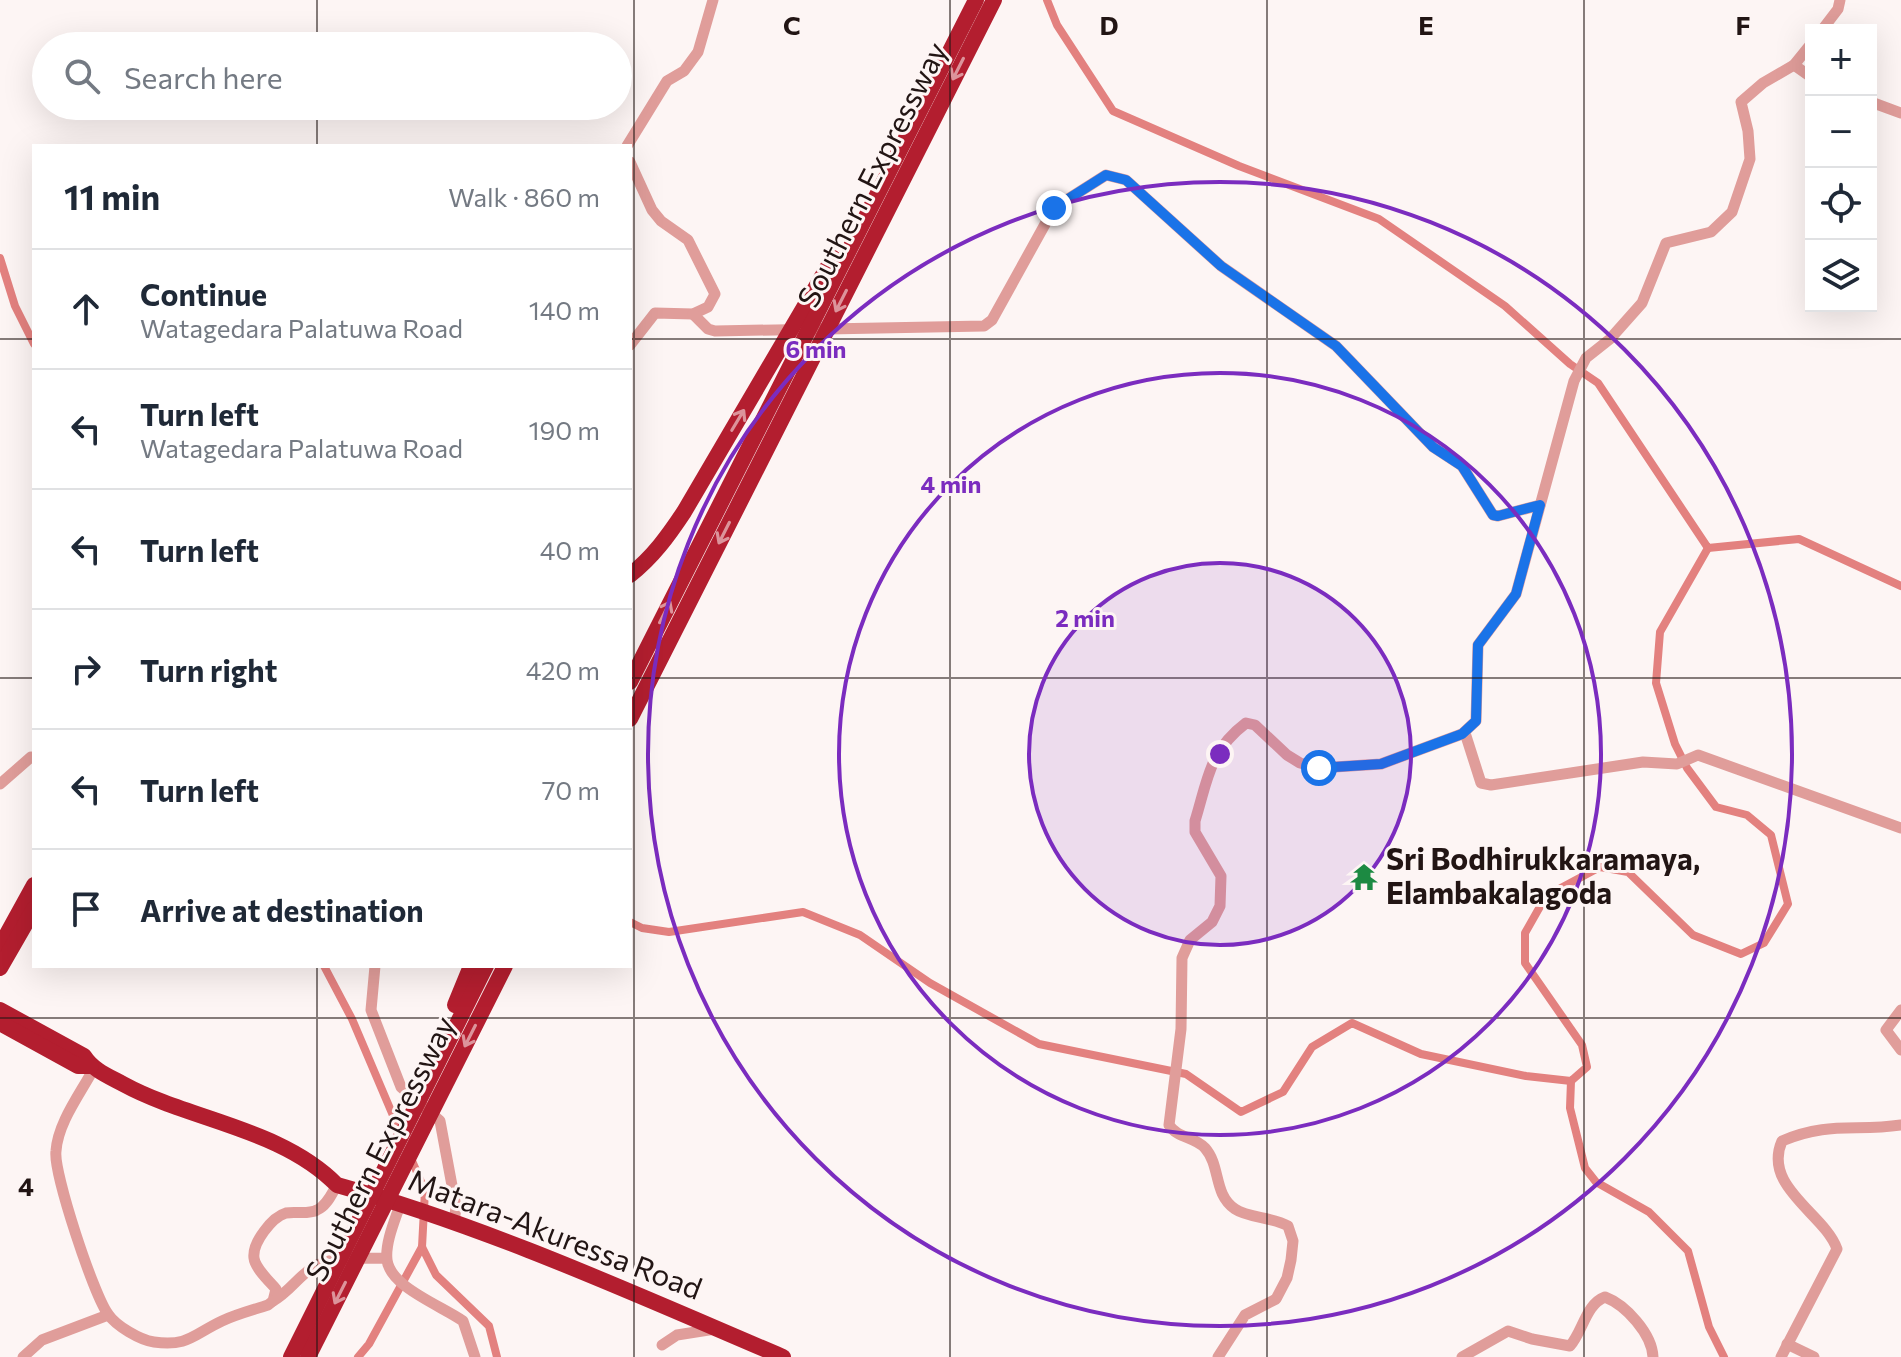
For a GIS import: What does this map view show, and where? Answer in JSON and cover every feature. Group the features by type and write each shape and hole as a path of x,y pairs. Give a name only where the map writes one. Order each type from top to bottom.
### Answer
{"highway":[{"name":"Southern Expressway","path":"632,678 976,0"},
{"name":"Southern Expressway","path":"632,715 994,0"},
{"path":"632,573 664,543 684,512 944,63"},
{"path":"0,947 32,889"},
{"path":"0,969 32,913"},
{"path":"406,1125 470,968"},
{"name":"Southern Expressway","path":"291,1357 485,968"},
{"name":"Southern Expressway","path":"308,1357 504,968"},
{"name":"Matara-Akuressa Road","path":"2,1011 84,1056 92,1067 146,1097 282,1146 337,1185 449,1221 615,1284 783,1357"}],"street":[{"path":"628,144 667,81 684,71 698,52 713,0"},
{"path":"1827,24 1838,9 1840,0"},
{"path":"1218,1357 1245,1315 1276,1299 1287,1278 1293,1241 1288,1226 1279,1220 1236,1211 1220,1193 1214,1166 1205,1147 1173,1131 1169,1116 1178,1051 1182,958 1185,947 1212,922 1220,906 1221,876 1195,832 1195,821 1214,761 1228,736 1246,723 1255,725 1287,755 1300,763 1319,768 1381,764 1462,734 1476,721 1478,645 1516,594 1574,381 1586,358 1610,339 1642,303 1666,243 1711,232 1732,212 1750,159 1741,102 1763,83 1794,65 1805,51"},
{"path":"1794,65 1805,73"},
{"path":"1877,104 1901,113"},
{"path":"632,166 652,210 661,221 688,240 715,294 708,307 693,314 655,313 632,342"},
{"path":"693,314 708,329 715,331 984,326 992,320 1054,208 1106,175 1114,175 1126,180 1221,266 1336,346 1433,447 1462,466 1493,515 1540,505"},
{"path":"1462,734 1466,736 1481,783 1491,785 1643,762 1677,764 1698,755 1901,828"},
{"path":"0,784 31,757"},
{"path":"375,968 371,1010 401,1087 440,1121 456,1207 449,1221"},
{"path":"1901,1010 1886,1030 1901,1050"},
{"path":"92,1067 67,1118 55,1154 92,1280 108,1315 135,1335 152,1342 184,1343 222,1321 268,1305 288,1292 310,1269 324,1262 386,1258"},
{"path":"1781,1357 1837,1249 1833,1238 1811,1216 1784,1180 1778,1165 1782,1141 1806,1131 1901,1125"},
{"path":"273,1301 276,1289 254,1262 253,1255 259,1240 272,1222 284,1213 318,1210 337,1185"},
{"path":"405,1206 386,1258 390,1270 405,1286 463,1321 475,1357"},
{"path":"1462,1357 1508,1331 1570,1346 1579,1336 1591,1308 1605,1297 1617,1301 1647,1336 1653,1357"},
{"path":"23,1357 42,1340 108,1315"},
{"path":"662,1345 677,1335 716,1328"},
{"path":"1787,1344 1814,1357"}],"waterway":[{"path":"1047,0 1057,25 1113,111 1239,166 1379,219 1505,306 1570,364 1598,383 1708,548 1799,539 1901,586"},
{"path":"0,258 15,306 32,340"},
{"path":"632,923 642,928 669,932 803,912 860,935 930,983 1039,1044 1186,1074 1241,1112 1283,1092 1312,1047 1352,1023 1421,1054 1526,1076 1571,1081 1587,1067 1582,1045 1525,963 1525,933 1546,896 1600,867 1628,872 1693,935 1741,954 1764,943 1788,904 1771,835 1747,815 1716,807 1687,768 1675,744 1656,683 1660,632 1708,548"},
{"path":"325,968 352,1019 400,1132"},
{"path":"1571,1081 1570,1108 1585,1168 1596,1182 1649,1212 1688,1251 1709,1327 1724,1357"},
{"path":"410,1156 425,1191 422,1247 436,1275 489,1326 497,1357"},
{"path":"358,1357 369,1344 422,1247"}],"place":[{"name":"Sri Bodhirukkaramaya, Elambakalagoda","path":"1364,877"}],"route":[{"path":"1054,208 1106,175 1126,180 1221,266 1336,346 1433,447 1462,466 1493,515 1540,505 1516,594 1478,645 1476,721 1462,734 1381,764 1319,768"}]}
